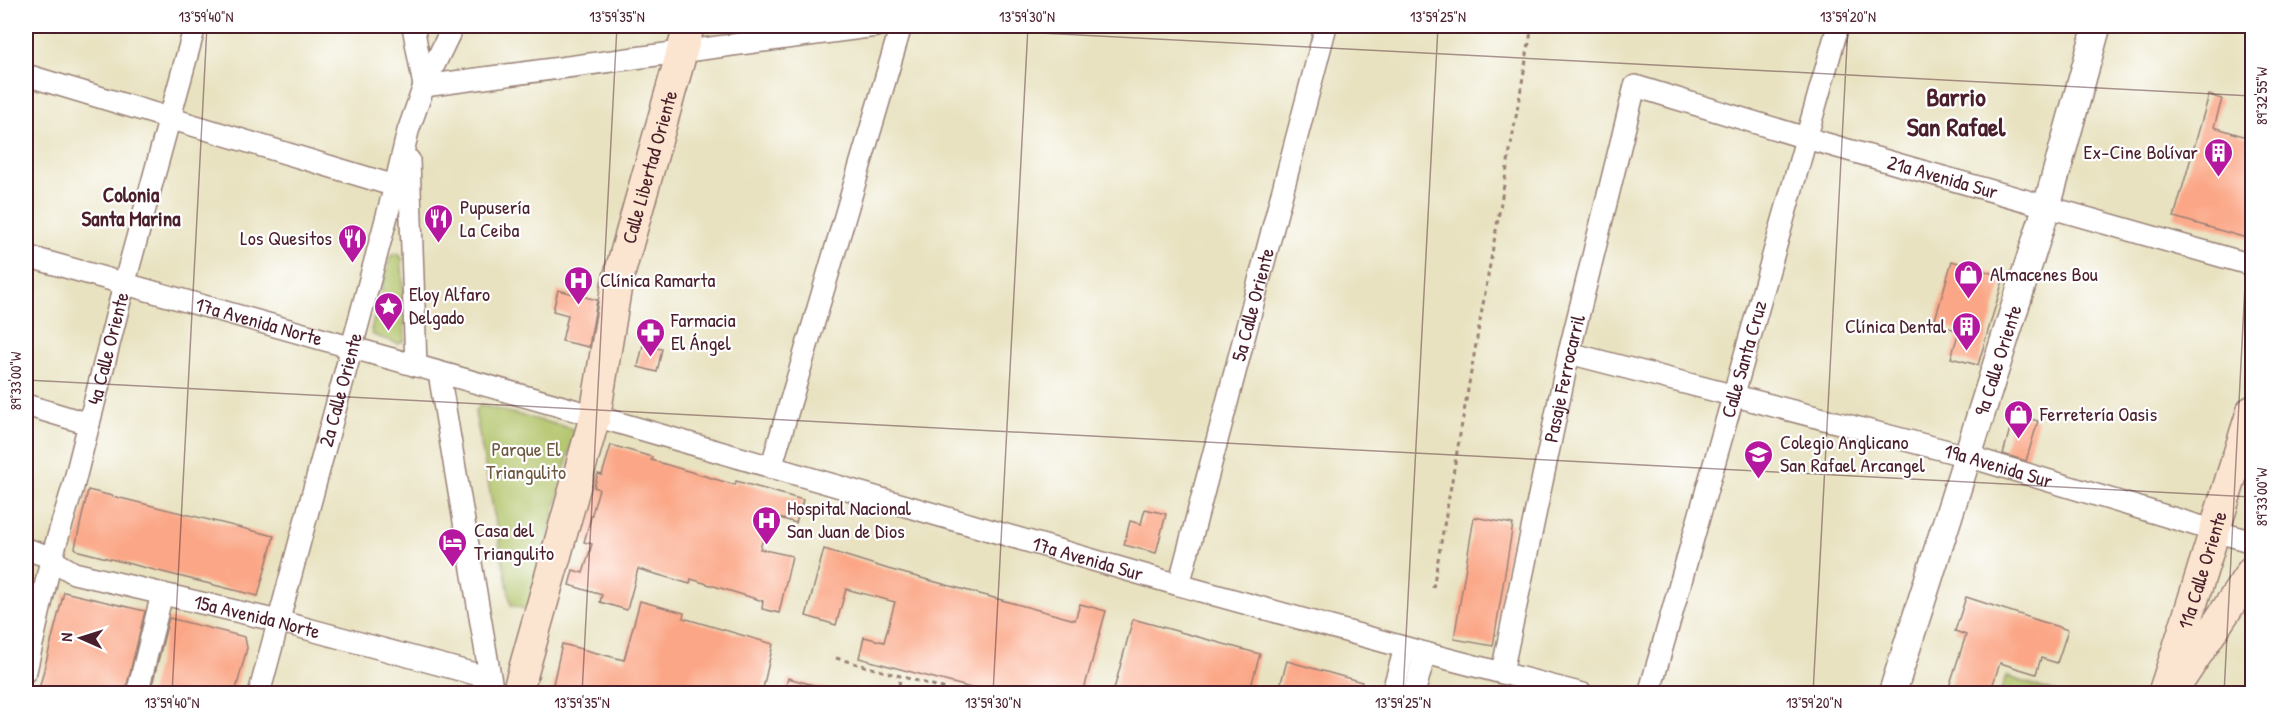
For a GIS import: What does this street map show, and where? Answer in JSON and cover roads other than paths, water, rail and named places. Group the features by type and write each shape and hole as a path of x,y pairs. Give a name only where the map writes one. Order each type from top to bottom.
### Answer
{"main road":[{"name":"Calle Libertad Oriente","path":"517,693 595,416 617,283 685,39"},
{"name":"11a Calle Oriente","path":"2163,693 2253,411"},
{"path":"2172,693 2253,572"}],"street":[{"name":"4a Calle Oriente","path":"26,671 51,560 195,26"},
{"path":"413,26 424,86 685,39 876,26"},
{"name":"2a Calle Oriente","path":"259,693 408,131 424,86 453,26"},
{"path":"771,468 901,26"},
{"name":"5a Calle Oriente","path":"1179,585 1326,26"},
{"name":"Calle Santa Cruz","path":"1649,693 1838,26"},
{"name":"9a Calle Oriente","path":"1892,693 2047,206 2097,26"},
{"path":"26,75 395,186"},
{"name":"21a Avenida Sur","path":"1635,86 1806,138 2253,265"},
{"name":"Pasaje Ferrocarril","path":"1502,672 1569,353 1635,86"},
{"path":"408,131 416,366"},
{"name":"17a Avenida Norte","path":"26,256 595,416"},
{"name":"19a Avenida Sur","path":"1569,353 1967,456 2253,542"},
{"path":"439,373 491,686"},
{"path":"26,405 89,424"},
{"name":"17a Avenida Sur","path":"595,416 1179,585 1405,648 1583,693"},
{"name":"15a Avenida Norte","path":"26,549 74,573 278,621 491,686"},
{"path":"137,693 162,594"},
{"path":"1392,693 1405,648"},
{"path":"1414,693 1425,653"}],"place":[{"name":"Ex-Cine Bolívar","path":"2219,178"},
{"name":"Pupusería La Ceiba","path":"439,244"},
{"name":"Los Quesitos","path":"353,264"},
{"name":"Almacenes Bou","path":"1969,300"},
{"name":"Clínica Ramarta","path":"579,306"},
{"name":"Eloy Alfaro Delgado","path":"388,332"},
{"name":"Clínica Dental","path":"1967,352"},
{"name":"Farmacia El Ángel","path":"650,358"},
{"name":"Ferretería Oasis","path":"2019,440"},
{"name":"Colegio Anglicano San Rafael Arcangel","path":"1759,480"},
{"name":"Hospital Nacional San Juan de Dios","path":"766,546"},
{"name":"Casa del Triangulito","path":"453,568"}],"district":[{"name":"Barrio San Rafael","path":"1956,112"},
{"name":"Colonia Santa Marina","path":"131,207"}],"park label":[{"name":"Parque El Triangulito","path":"526,460"}]}
